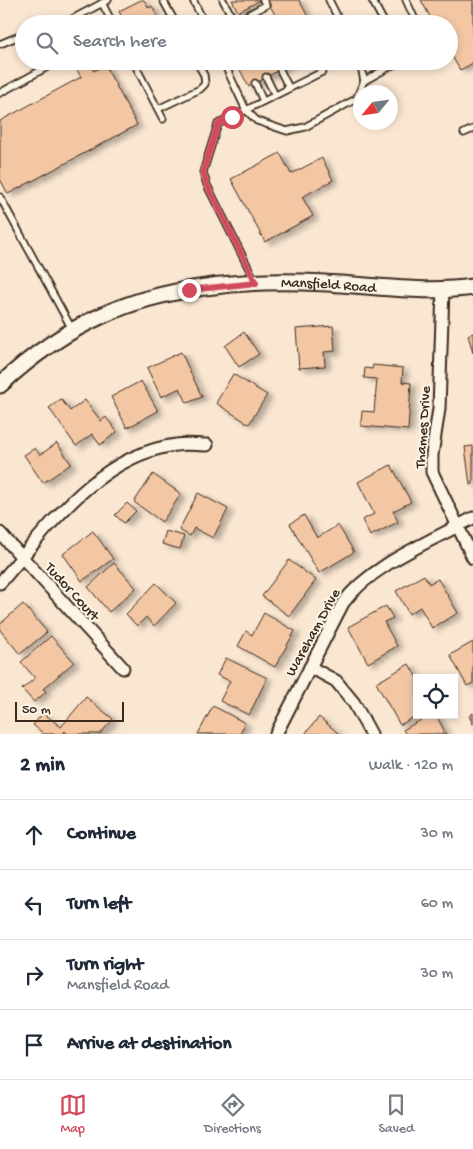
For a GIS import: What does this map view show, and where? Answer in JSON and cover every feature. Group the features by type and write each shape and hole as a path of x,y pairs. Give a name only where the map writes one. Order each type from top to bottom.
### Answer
{"street":[{"name":"Mansfield Road","path":"0,385 23,364 73,331 104,314 145,300 189,290 256,283 303,282 418,290 473,287"},
{"name":"Thames Drive","path":"443,289 439,409 432,455 432,472 456,528 473,558"},
{"path":"0,583 69,505 95,481 120,464 160,448 178,444 207,445"},
{"name":"Wareham Drive","path":"276,734 343,603 356,586 376,572 473,518"},
{"name":"Tudor Court","path":"0,533 124,668"},
{"path":"310,667 336,681 354,703 371,734"}],"lane":[{"path":"163,0 171,15"},
{"path":"193,0 200,15"},
{"path":"223,0 231,15"},
{"path":"246,8 250,14 266,6 263,0"},
{"path":"372,0 380,15"},
{"path":"406,0 414,15"},
{"path":"331,1 337,15"},
{"path":"81,15 105,2 110,15"},
{"path":"256,3 259,9"},
{"path":"0,44 15,38"},
{"path":"0,93 42,70"},
{"path":"137,70 163,119"},
{"path":"158,109 200,89 205,84 201,70"},
{"path":"227,70 246,110 257,121 286,131 305,127 356,99 364,82 385,70"},
{"path":"280,70 289,88"},
{"path":"256,283 207,185 203,172 218,124 323,70"},
{"path":"362,70 364,82"},
{"path":"266,77 275,95"},
{"path":"255,84 264,101"},
{"path":"464,133 473,128"},
{"path":"0,197 73,331"}],"building":[{"path":"144,0 149,8 152,6 156,15 121,15 119,11"},
{"path":"232,0 261,0 238,12"},
{"path":"267,0 299,0 307,15 275,15"},
{"path":"421,0 473,0 473,63 460,70 458,67 458,15 429,15"},
{"path":"77,70 108,70 137,125 8,194 0,179 0,121 81,77"},
{"path":"240,70 279,70 249,87"},
{"path":"280,153 291,174 322,158 333,180 302,197 313,216 265,242 231,179"},
{"path":"333,326 335,351 324,352 325,366 299,368 296,329"},
{"path":"244,332 259,354 239,367 225,346"},
{"path":"473,333 473,353 468,335"},
{"path":"181,352 202,397 187,403 180,388 161,397 147,368"},
{"path":"373,365 403,368 402,382 411,383 408,430 361,426 362,411 374,412 377,379 364,378 365,368 372,369"},
{"path":"233,374 267,395 249,424 216,403"},
{"path":"141,381 158,411 127,428 111,397"},
{"path":"61,399 70,411 85,400 101,421 106,417 117,432 100,445 92,434 76,446 49,408"},
{"path":"57,443 71,464 43,483 24,455 35,448 40,455"},
{"path":"473,446 473,484 470,485 465,447"},
{"path":"391,465 411,502 393,511 398,522 370,536 362,520 374,514 358,482"},
{"path":"153,474 181,494 162,522 134,502"},
{"path":"198,493 228,509 213,538 194,528 190,536 179,530"},
{"path":"127,503 136,511 124,523 115,515"},
{"path":"304,515 317,538 338,525 354,552 319,573 290,524"},
{"path":"93,531 113,559 82,581 63,554"},
{"path":"166,531 184,536 180,549 162,544"},
{"path":"289,560 316,580 289,616 262,596"},
{"path":"114,563 136,588 109,612 88,587"},
{"path":"424,575 429,584 438,579 458,613 432,628 420,607 409,614 396,591"},
{"path":"156,583 176,603 154,626 146,617 137,626 126,614"},
{"path":"23,604 47,632 20,654 0,630 0,624"},
{"path":"386,606 393,618 384,622 397,646 368,663 348,627"},
{"path":"264,613 295,631 275,667 238,646 246,631 252,635"},
{"path":"51,636 74,662 43,689 46,692 34,702 22,689 35,678 21,662"},
{"path":"473,642 473,683 467,686 450,655"},
{"path":"226,658 267,678 249,715 220,701 230,681 217,675"},
{"path":"409,664 415,674 413,674 413,717 400,725 376,683"},
{"path":"86,697 113,719 100,734 68,734 65,731 63,734 44,734 33,725 43,713 61,727"},
{"path":"213,706 245,723 240,734 198,734"},
{"path":"473,713 473,724 469,716"},
{"path":"319,717 339,734 305,734"},
{"path":"423,719 438,719 446,734 406,734 403,730"}],"route":[{"path":"189,290 256,283 207,185 203,172 218,124 232,117"}]}
